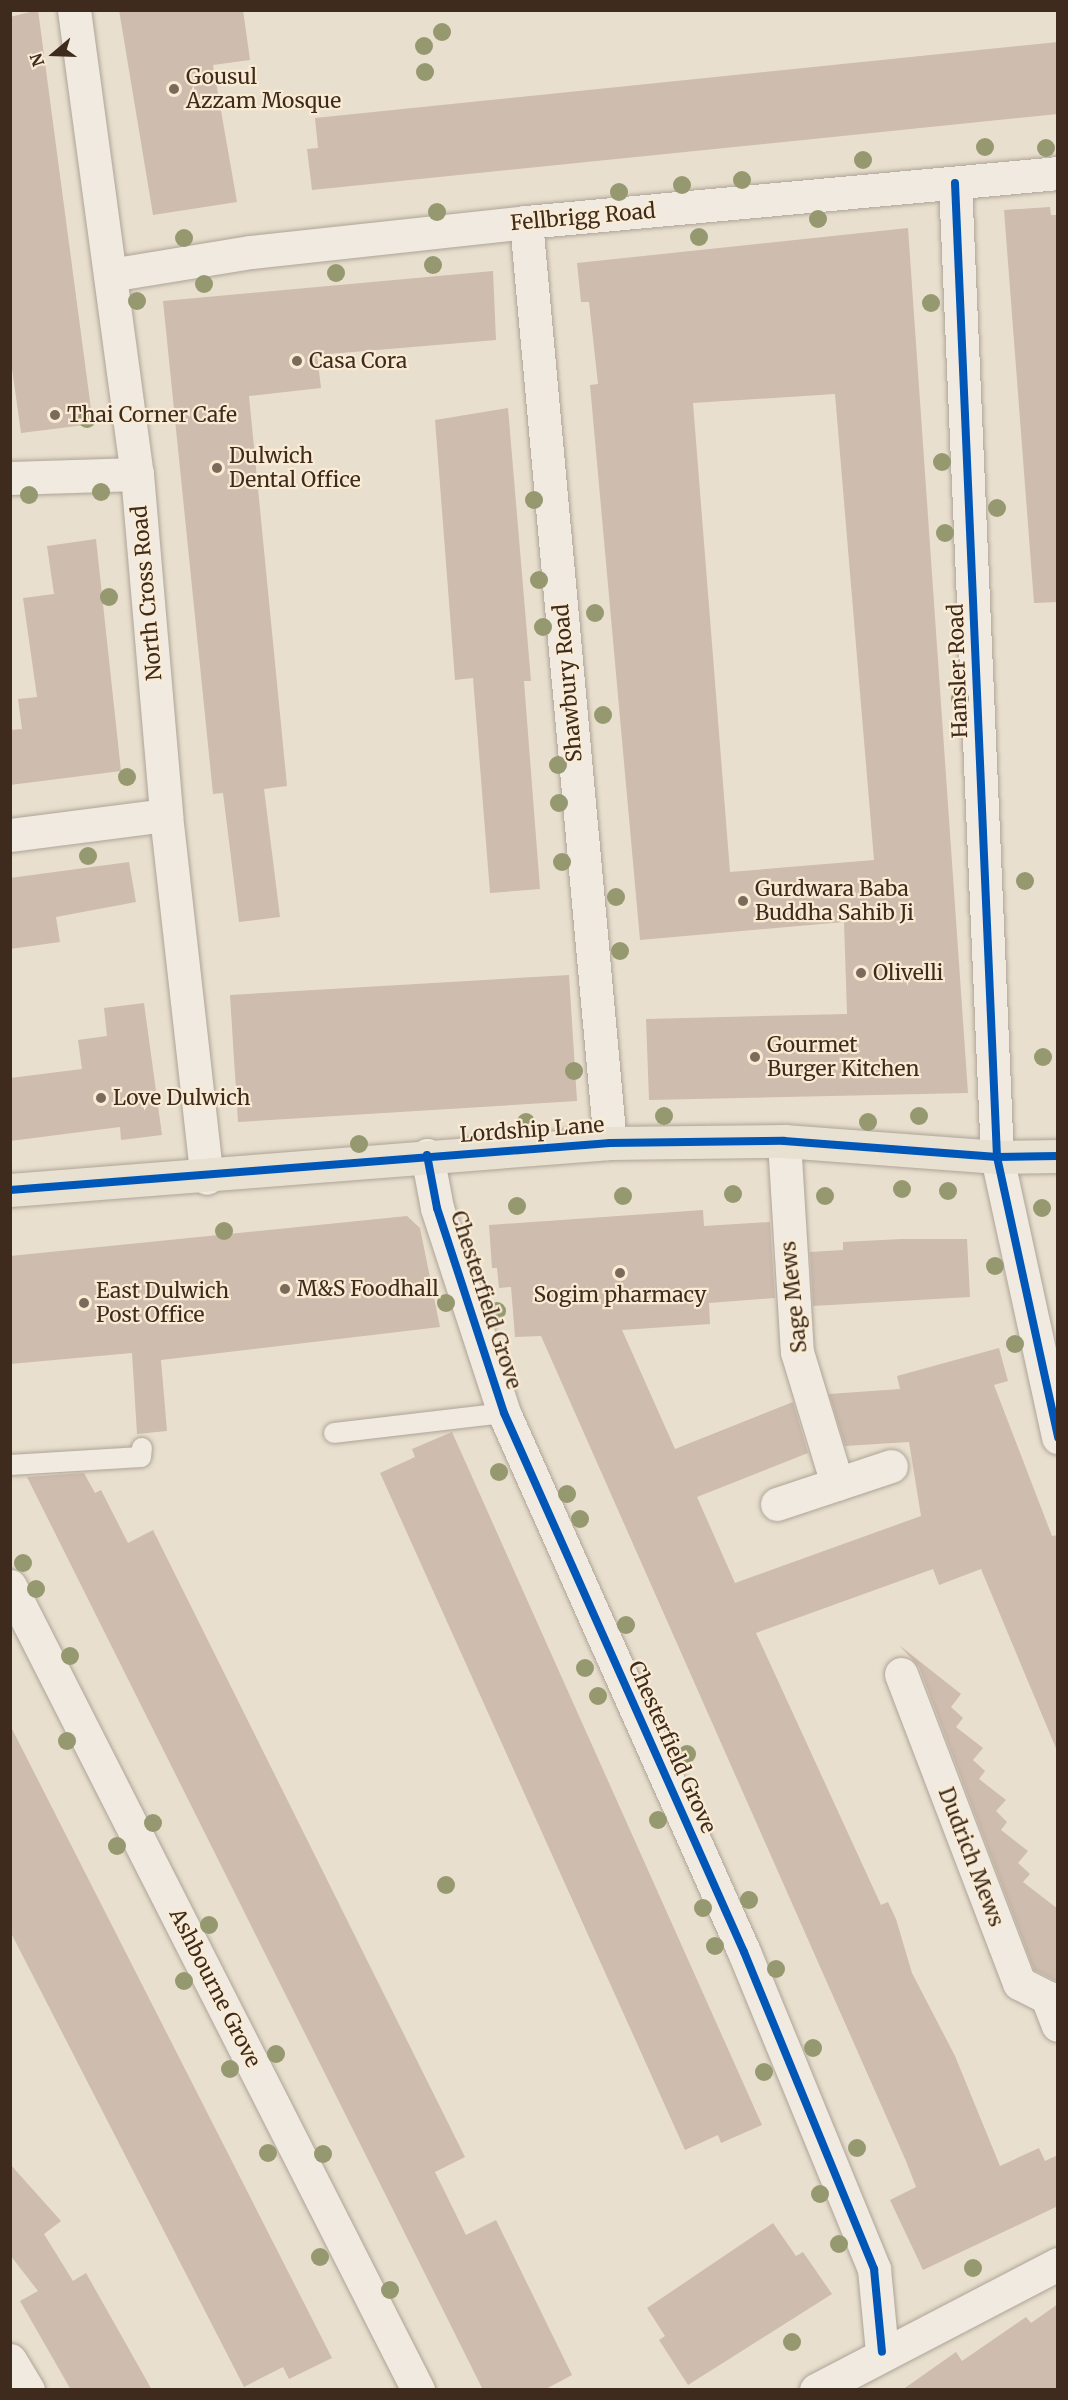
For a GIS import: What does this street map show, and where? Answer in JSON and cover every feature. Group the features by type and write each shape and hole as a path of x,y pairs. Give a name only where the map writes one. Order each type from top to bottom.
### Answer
{"main road":[{"name":"Lordship Lane","path":"10,1190 207,1178 427,1155 610,1143 784,1141 997,1157 1058,1156"}],"street":[{"name":"North Cross Road","path":"74,10 137,474 166,815 207,1178"},
{"name":"Fellbrigg Road","path":"110,275 251,252 526,222 1058,173"},
{"name":"Hansler Road","path":"955,183 997,1157 1058,1437"},
{"name":"Shawbury Road","path":"526,222 610,1143"},
{"path":"10,478 137,474"},
{"path":"10,835 166,815"},
{"name":"Sage Mews","path":"784,1141 797,1352 837,1484"},
{"name":"Chesterfield Grove","path":"427,1155 437,1208 504,1413 744,1953 874,2269 882,2352"},
{"path":"777,1504 891,1466"},
{"name":"Ashbourne Grove","path":"10,1586 418,2390"},
{"name":"Dudrich Mews","path":"901,1674 1019,1983 1047,1997 1058,2025"},
{"path":"816,2390 882,2352 1058,2264"},
{"path":"10,2360 28,2390"}],"lane":[{"path":"334,1433 504,1413"},
{"path":"10,1465 141,1457 142,1448"}],"building":[{"path":"38,10 93,424 21,433 10,354 10,17"},
{"path":"119,10 243,10 250,60 213,65 237,202 153,215"},
{"path":"1058,42 1058,114 312,190 307,149 318,148 315,118"},
{"path":"1050,207 1051,215 1058,215 1058,602 1034,603 1004,210"},
{"path":"908,228 968,1093 649,1100 646,1019 847,1014 844,922 640,940 590,385 598,384 589,302 581,302 577,263","holes":["835,394 874,860 730,872 693,403"]},
{"path":"493,271 496,340 317,355 321,388 249,396 287,786 264,789 280,917 239,922 223,793 213,794 163,301"},
{"path":"508,408 531,681 524,681 540,889 490,893 473,678 455,680 435,420"},
{"path":"96,539 121,771 10,785 10,730 22,729 18,699 37,697 23,598 54,594 47,546"},
{"path":"129,862 136,902 56,917 60,942 10,949 10,878"},
{"path":"569,975 577,1101 238,1122 230,995"},
{"path":"144,1003 162,1135 121,1140 120,1127 10,1141 10,1078 82,1069 78,1040 107,1036 104,1008"},
{"path":"703,1210 704,1226 770,1222 775,1298 709,1303 710,1324 622,1330 675,1449 793,1402 808,1453 697,1497 735,1583 921,1516 909,1442 845,1446 829,1394 900,1389 897,1376 999,1348 1008,1381 994,1385 1052,1536 1058,1535 1058,1753 981,1569 939,1585 933,1569 756,1633 881,1905 888,1902 896,1919 912,1973 955,2056 1000,2166 1039,2148 1045,2161 1058,2155 1058,2206 923,2270 890,2200 916,2187 906,2161 541,1336 515,1337 511,1287 499,1288 497,1268 492,1268 489,1225"},
{"path":"407,1216 420,1228 440,1327 161,1360 167,1431 137,1434 132,1353 10,1364 10,1256"},
{"path":"967,1239 970,1297 813,1306 810,1252 843,1250 843,1242"},
{"path":"452,1432 762,2125 721,2143 718,2135 685,2150 380,1473 415,1457 412,1449"},
{"path":"84,1473 95,1493 101,1490 128,1543 153,1530 465,2157 435,2172 466,2235 496,2220 572,2375 544,2390 483,2390 27,1477"},
{"path":"899,1645 961,1694 951,1707 963,1718 956,1727 983,1748 973,1760 985,1771 979,1779 1006,1800 996,1811 1007,1822 1001,1830 1028,1851 1018,1863 1030,1874 1023,1882 1058,1909 1058,1982 1034,1970 919,1667"},
{"path":"10,1725 332,2358 289,2379 283,2367 244,2387 10,1931"},
{"path":"10,2164 61,2221 44,2234 73,2281 86,2273 152,2390 71,2390 20,2301 38,2291 10,2255"},
{"path":"773,2223 796,2256 803,2252 832,2294 688,2385 659,2340 665,2336 647,2308"},
{"path":"1058,2304 1058,2390 902,2390 956,2352 962,2361 1026,2317 1031,2323"}],"cycle path":[{"path":"955,183 997,1157 1058,1437"},
{"path":"10,1190 610,1143 784,1141 997,1157 1058,1156"},
{"path":"427,1155 437,1208 504,1413 744,1952 874,2269 882,2352"}],"place":[{"name":"Gousul Azzam Mosque","path":"174,89"},
{"name":"Casa Cora","path":"297,361"},
{"name":"Thai Corner Cafe","path":"55,415"},
{"name":"Dulwich Dental Office","path":"217,468"},
{"name":"Gurdwara Baba Buddha Sahib Ji","path":"743,901"},
{"name":"Olivelli","path":"861,973"},
{"name":"Gourmet Burger Kitchen","path":"755,1057"},
{"name":"Love Dulwich","path":"101,1098"},
{"name":"Sogim pharmacy","path":"620,1273"},
{"name":"M&S Foodhall","path":"285,1289"},
{"name":"East Dulwich Post Office","path":"84,1303"}]}
